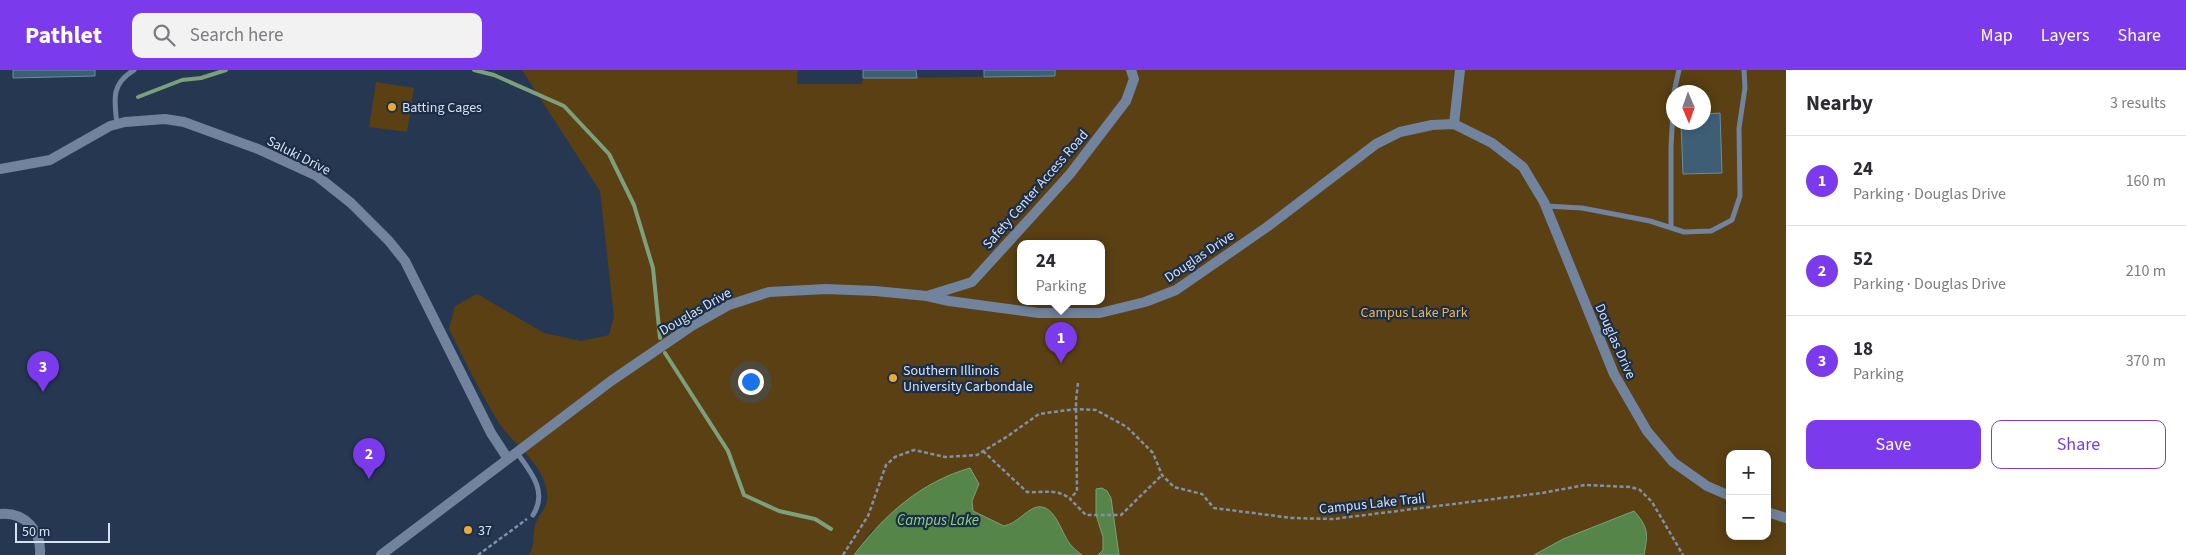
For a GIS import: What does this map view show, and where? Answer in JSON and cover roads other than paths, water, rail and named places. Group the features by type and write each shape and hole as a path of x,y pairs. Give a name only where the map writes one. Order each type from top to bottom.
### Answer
{"street":[{"name":"Safety Center Access Road","path":"927,296 972,282 1033,215 1070,174 1126,101 1134,79 1131,70"},
{"path":"1454,124 1460,70"},
{"name":"Saluki Drive","path":"0,169 50,160 86,138 117,124 144,119 165,119 184,122 258,148 309,172 351,203 389,241 405,261 474,399 508,459"},
{"name":"Douglas Drive","path":"381,555 611,381 690,327 729,305 769,292 798,289 875,291 927,296 949,301 1039,312 1100,313 1160,297 1176,290 1260,232 1376,144 1400,132 1432,125 1454,124 1492,143 1523,167 1546,206 1614,374 1647,431 1673,462 1707,486 1728,495"},
{"path":"1771,513 1786,518"},
{"path":"0,514 11,514 26,520 34,528 40,542 40,555"}],"lane":[{"path":"117,124 115,96 117,84 134,70"},
{"path":"1676,85 1679,70"},
{"path":"1546,206 1582,208 1650,221 1684,232 1711,231 1732,220 1740,196 1739,128 1745,88 1744,70"},
{"path":"1671,130 1671,228"},
{"path":"517,453 530,471 540,492 538,507 533,515"}],"water":[{"name":"Campus Lake","path":"970,468 979,484 972,501 973,511 1004,526 1013,523 1034,508 1041,507 1047,509 1056,519 1070,544 1082,555 854,555 878,527 905,502 935,482"},
{"path":"1102,488 1107,491 1111,498 1119,555 1098,555 1103,550 1103,537 1096,515 1096,489"},
{"path":"1634,511 1646,531 1644,555 1534,555 1563,539"}],"waterway":[{"path":"138,97 182,80 201,78 226,70"},
{"path":"474,70 494,75 564,106 609,154 634,205 653,268 660,338"},
{"path":"665,353 728,451 744,495 779,511 815,519 831,529"}],"place":[{"name":"Batting Cages","path":"392,107"},
{"name":"24","path":"1061,363"},
{"name":"Southern Illinois University Carbondale","path":"893,378"},
{"name":"18","path":"43,392"},
{"name":"52","path":"369,479"},
{"name":"37","path":"468,530"}],"park label":[{"name":"Campus Lake Park","path":"1414,312"}]}
